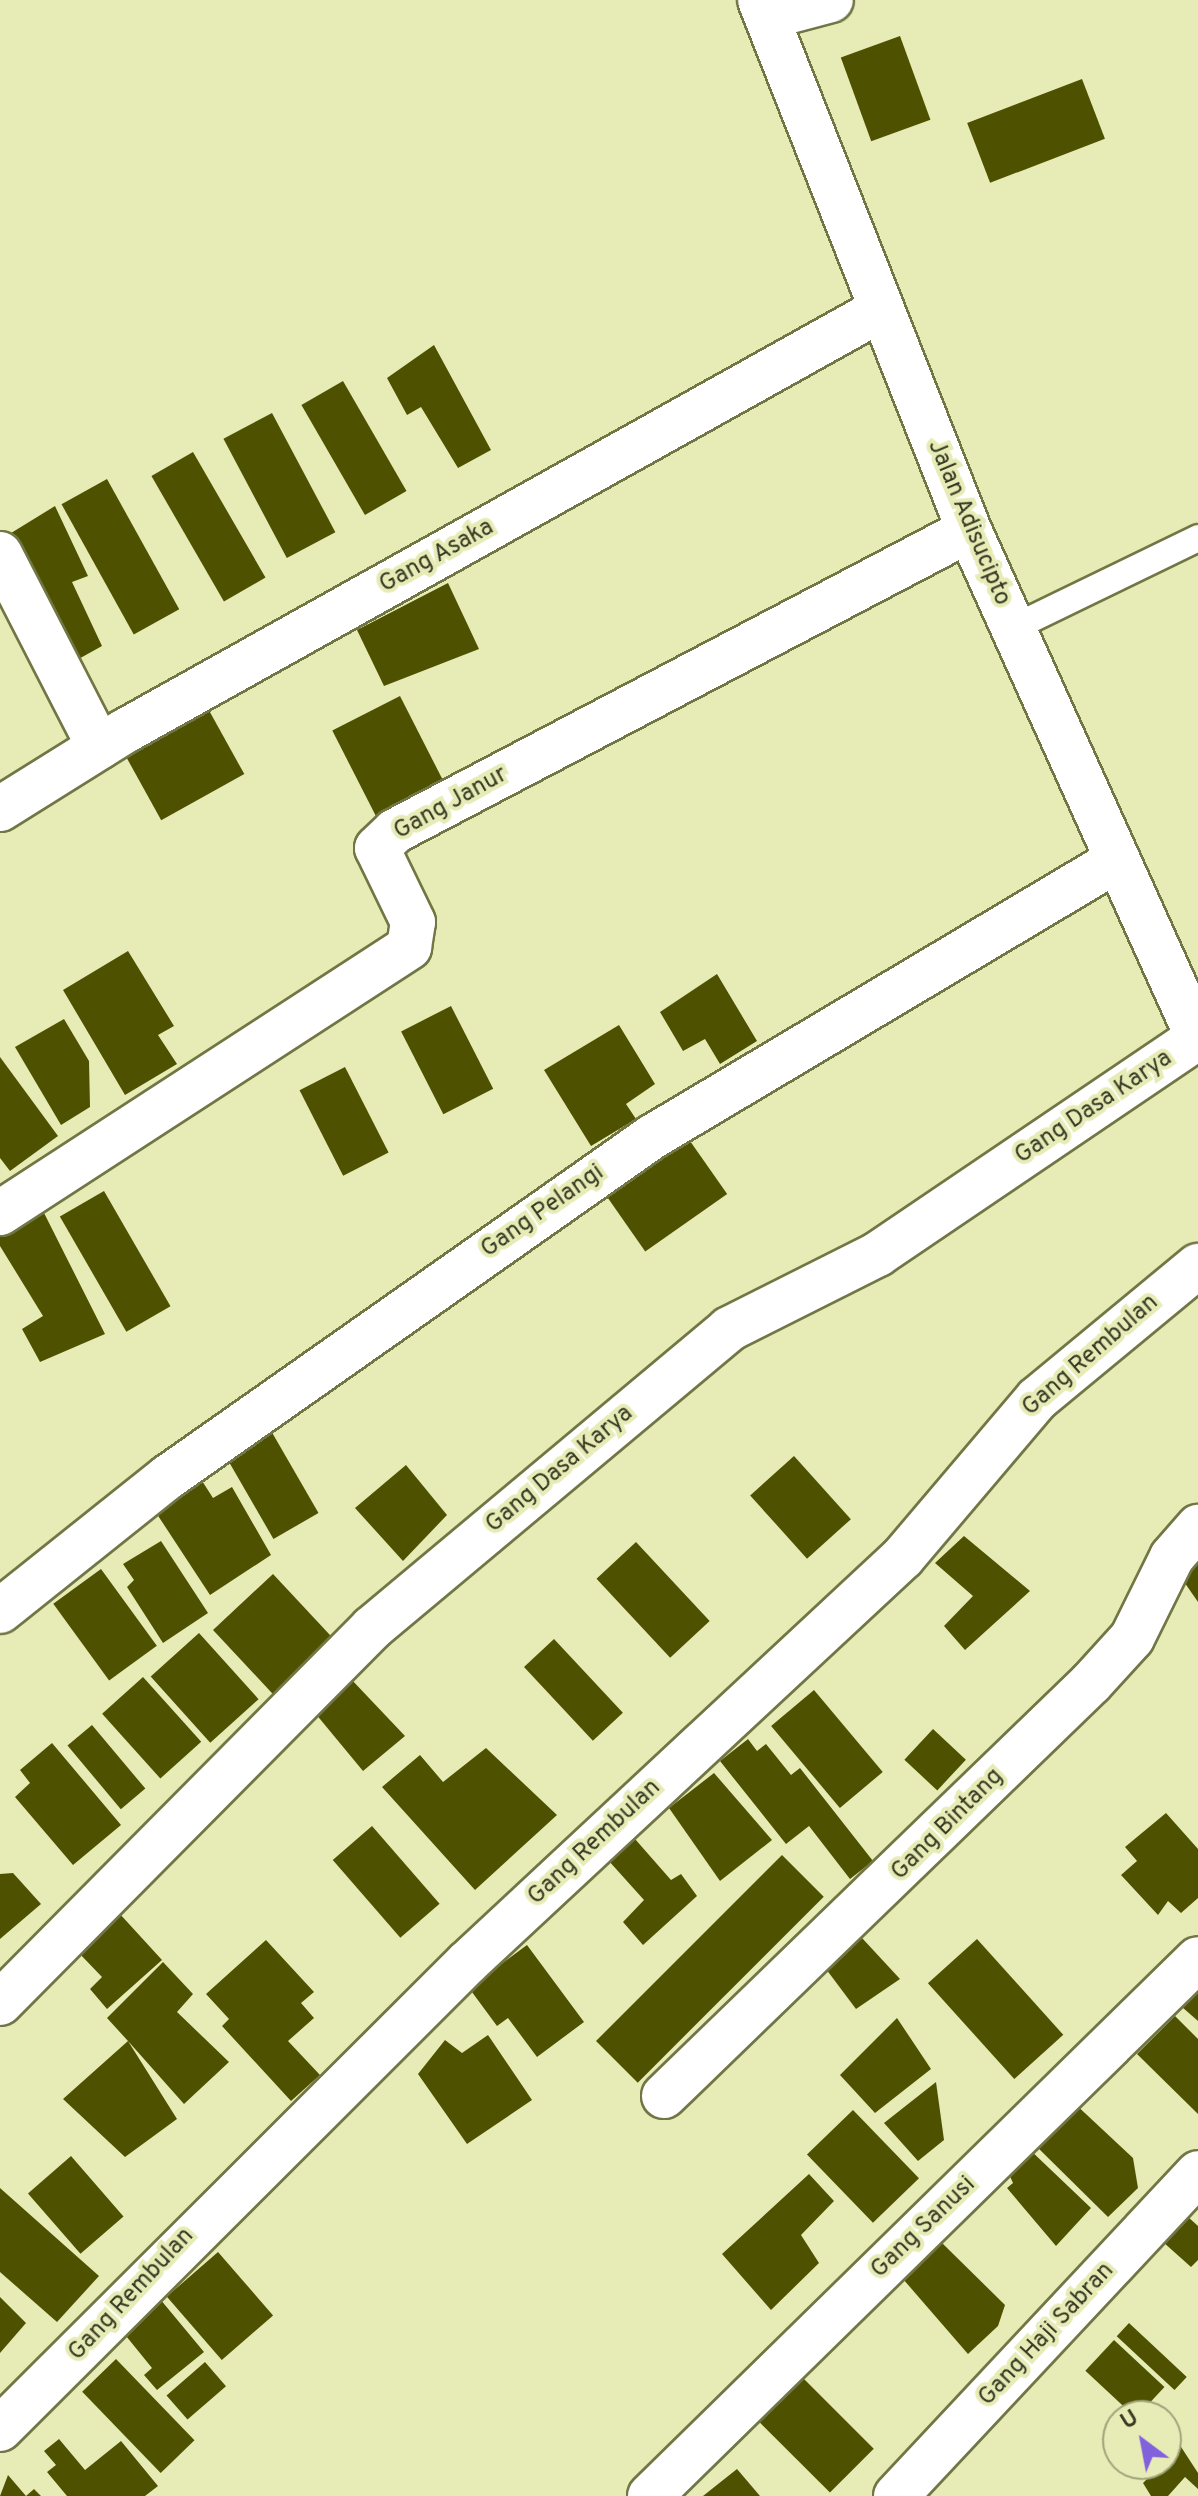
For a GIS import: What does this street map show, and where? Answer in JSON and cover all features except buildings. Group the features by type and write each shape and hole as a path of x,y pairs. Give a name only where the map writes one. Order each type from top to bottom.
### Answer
{"street":[{"path":"763,9 831,0"},
{"name":"Jalan Adisucipto","path":"763,9 878,311 969,530 1198,1037"},
{"name":"Gang Asaka","path":"0,809 99,747 878,311"},
{"name":"Gang Janur","path":"0,1213 409,947 413,922 377,848 395,831 969,530"},
{"path":"0,554 99,747"},
{"name":"Gang Pelangi","path":"0,1611 180,1468 652,1137 1117,860"},
{"name":"Gang Dasa Karya","path":"0,2003 372,1628 729,1329 878,1254 1198,1037"},
{"name":"Gang Rembulan","path":"0,2429 467,1963 903,1557 1037,1399 1198,1266"},
{"name":"Gang Bintang","path":"664,2096 1091,1683 1132,1638 1172,1557 1198,1527"},
{"name":"Gang Sanusi","path":"650,2496 1198,1959"},
{"name":"Gang Haji Sabran","path":"896,2496 1198,2173"}],"lane":[{"path":"1013,628 1198,538"}]}
